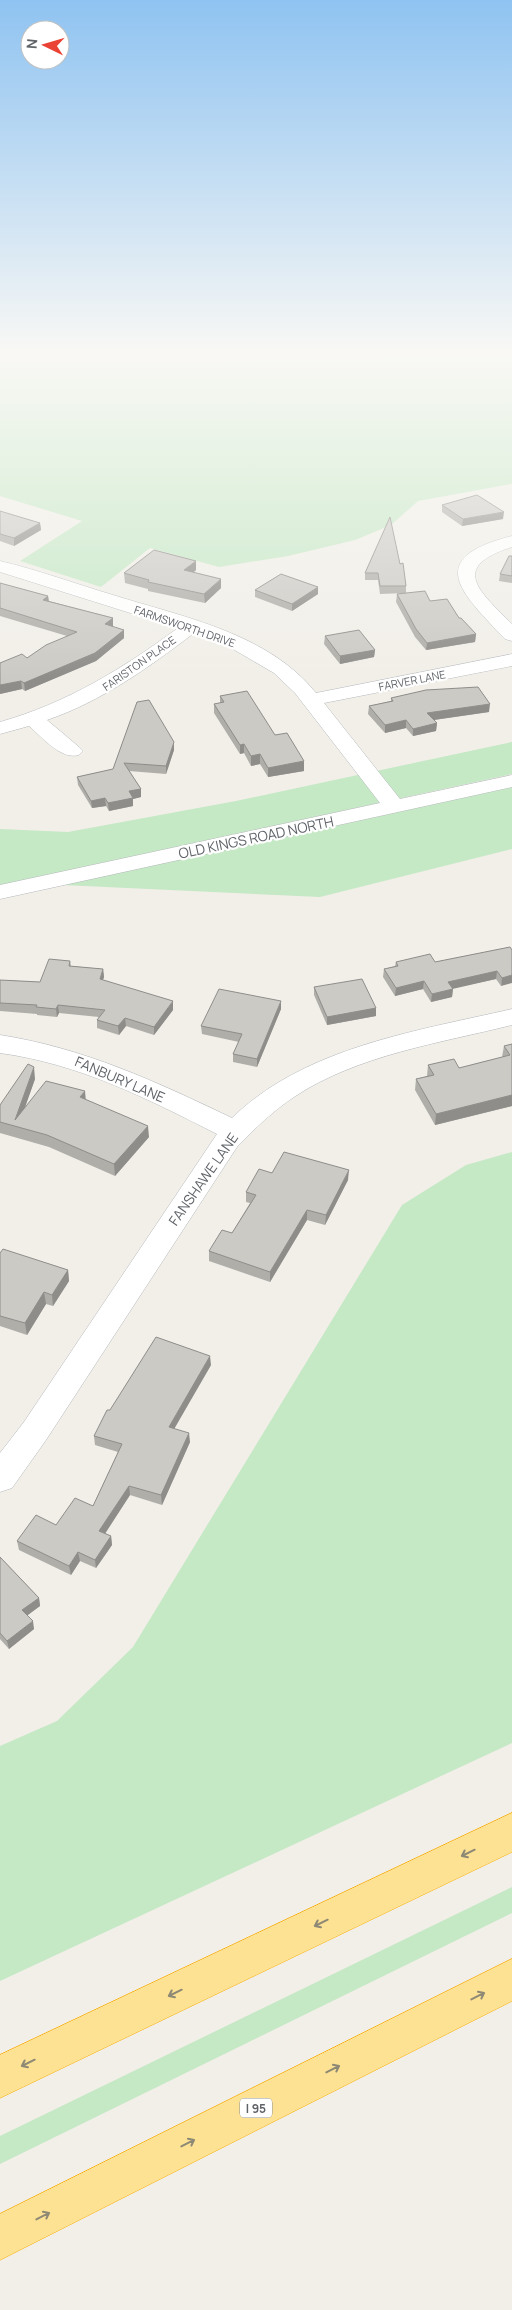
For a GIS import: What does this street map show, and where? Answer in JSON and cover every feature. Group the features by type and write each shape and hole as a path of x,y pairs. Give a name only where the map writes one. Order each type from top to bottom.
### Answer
{"highway":[{"path":"0,2077 512,1832"},
{"name":"I 95","path":"0,2238 512,1979"}],"street":[{"path":"512,541 479,553 469,562 464,572 466,584 470,591 512,635"},
{"name":"FARMSWORTH DRIVE","path":"0,566 192,626 227,639 258,654 292,679 311,700 395,807"},
{"name":"FARISTON PLACE","path":"0,728 33,719 81,700 111,684 192,626"},
{"name":"FARVER LANE","path":"311,700 512,660"},
{"path":"33,719 72,751"},
{"name":"OLD KINGS ROAD NORTH","path":"0,892 512,782"},
{"name":"FANSHAWE LANE","path":"0,1478 35,1431 235,1131 270,1100 301,1082 335,1066 383,1050 512,1017"},
{"name":"FANBURY LANE","path":"0,1044 42,1051 88,1064 124,1078 235,1131"}],"green space":[{"path":"0,464 512,464 512,484 418,501 391,525 355,540 288,556 219,567 150,548 101,587 20,561 82,521 0,496"},
{"path":"512,742 512,774 0,885 0,829 68,832 236,801"},
{"path":"512,787 512,849 320,897 63,885"},
{"path":"512,1152 512,1743 0,1981 0,1746 57,1721 133,1647 402,1205 466,1165"},
{"path":"512,1887 512,1913 0,2164 0,2136"}],"building":[{"path":"477,495 504,512 463,519 442,505"},
{"path":"0,511 40,523 14,538 0,534"},
{"path":"390,517 400,564 403,563 406,586 380,586 378,573 365,573"},
{"path":"154,550 196,561 184,570 221,579 204,594 148,582 149,580 124,573"},
{"path":"509,556 512,556 512,576 500,574"},
{"path":"281,574 318,587 292,604 255,590"},
{"path":"0,583 48,596 43,600 113,618 105,624 124,630 95,653 24,683 21,681 0,685 0,663 22,654 27,658 46,645 77,632 0,608"},
{"path":"425,591 430,601 447,599 459,618 476,634 427,643 416,629 397,594"},
{"path":"359,630 375,650 340,656 325,636"},
{"path":"478,687 490,704 427,713 437,723 413,729 406,720 385,725 369,706 393,701 391,698 426,690"},
{"path":"247,691 275,735 287,733 304,761 268,768 260,754 251,756 244,744 240,745 214,704 224,702 220,696"},
{"path":"149,700 174,742 166,766 124,763 141,789 129,791 133,798 108,803 105,798 91,801 77,777 113,769 137,702"},
{"path":"510,947 512,950 512,975 502,978 497,971 448,982 453,989 432,994 424,981 396,988 384,969 398,966 396,962 430,954 435,962"},
{"path":"49,959 70,961 69,966 103,969 100,979 173,1001 154,1027 125,1018 118,1026 97,1020 105,1010 58,1005 56,1009 36,1007 37,1005 0,1003 0,980 40,982"},
{"path":"362,979 376,1008 327,1017 314,987"},
{"path":"219,989 281,1001 257,1059 233,1054 242,1034 201,1026"},
{"path":"512,1044 512,1095 436,1114 416,1079 434,1075 428,1065 454,1059 459,1068 510,1055 504,1046"},
{"path":"28,1064 34,1067 15,1120 46,1081 85,1091 80,1097 148,1126 114,1164 47,1135 0,1122 0,1105"},
{"path":"284,1152 349,1170 326,1215 307,1210 270,1272 209,1251 222,1230 232,1233 256,1195 246,1192 259,1169 272,1173"},
{"path":"3,1249 68,1270 52,1295 44,1292 25,1323 0,1316 0,1253"},
{"path":"156,1337 210,1356 169,1427 189,1433 161,1495 129,1486 99,1531 111,1536 95,1560 78,1552 69,1566 17,1541 36,1515 56,1525 75,1498 93,1506 122,1444 94,1436 107,1410 110,1410"},
{"path":"0,1557 39,1598 22,1610 33,1621 7,1641 0,1633"}]}
